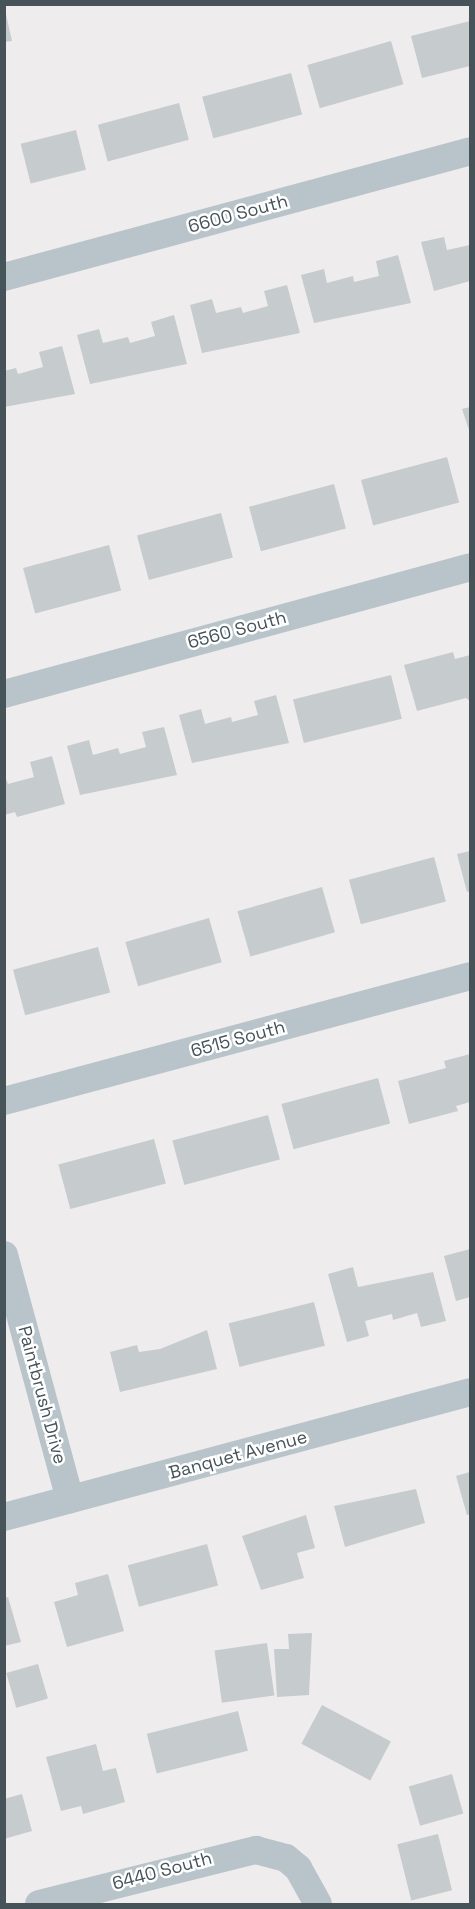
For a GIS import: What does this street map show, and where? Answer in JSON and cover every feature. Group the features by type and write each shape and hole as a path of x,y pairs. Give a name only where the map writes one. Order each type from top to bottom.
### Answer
{"street":[{"name":"6600 South","path":"4,277 471,151"},
{"name":"6560 South","path":"4,694 471,567"},
{"name":"6515 South","path":"4,1101 471,976"},
{"name":"Paintbrush Drive","path":"4,1255 70,1500"},
{"name":"Banquet Avenue","path":"4,1517 471,1392"},
{"name":"6440 South","path":"39,1905 240,1851 286,1858 307,1879 318,1905"}],"building":[{"path":"4,5 12,41 4,42"},
{"path":"470,21 470,66 422,78 411,36"},
{"path":"391,41 403,84 320,108 307,65"},
{"path":"291,73 302,115 213,138 202,97"},
{"path":"179,103 189,140 108,161 98,125"},
{"path":"76,130 86,170 31,184 21,144"},
{"path":"444,237 447,250 470,245 470,281 434,291 421,242"},
{"path":"398,255 411,303 314,323 301,275 324,269 327,283 353,276 354,282 379,276 376,261"},
{"path":"287,285 300,333 202,353 190,305 212,299 216,313 241,307 243,313 268,306 264,291"},
{"path":"174,315 187,364 90,384 77,335 99,329 103,343 128,337 130,343 155,336 151,322"},
{"path":"62,346 75,394 4,407 4,371 16,368 18,374 43,367 39,352"},
{"path":"470,407 470,433 462,409"},
{"path":"447,457 459,502 373,525 361,480"},
{"path":"334,484 346,528 261,551 249,507"},
{"path":"221,513 233,557 149,580 137,536"},
{"path":"109,545 121,590 35,613 23,568"},
{"path":"453,652 455,659 470,655 470,701 466,698 417,711 404,665"},
{"path":"391,675 402,719 304,743 293,699"},
{"path":"276,695 289,743 192,763 179,715 201,709 205,724 231,717 232,722 258,715 254,701"},
{"path":"164,727 177,775 80,795 67,746 89,740 93,755 118,748 120,754 146,747 142,732"},
{"path":"52,756 65,804 17,817 15,812 4,815 4,774 8,784 34,777 30,762"},
{"path":"470,851 470,891 467,892 457,854"},
{"path":"434,857 446,901 361,924 349,880"},
{"path":"322,887 335,932 250,956 237,911"},
{"path":"209,918 222,962 138,986 125,942"},
{"path":"98,947 110,992 25,1015 13,970"},
{"path":"470,1054 470,1102 456,1106 458,1111 409,1124 398,1081 446,1068 444,1061"},
{"path":"378,1078 390,1123 294,1149 281,1104"},
{"path":"268,1115 280,1159 184,1185 172,1141"},
{"path":"154,1139 166,1183 70,1209 58,1165"},
{"path":"470,1249 470,1297 456,1301 444,1256"},
{"path":"353,1267 358,1287 433,1272 446,1321 421,1327 417,1313 393,1320 392,1314 365,1321 369,1336 347,1342 328,1274"},
{"path":"314,1302 325,1346 240,1367 229,1323"},
{"path":"207,1330 217,1369 120,1392 110,1352 137,1345 139,1352 160,1349"},
{"path":"470,1472 470,1514 467,1515 456,1476"},
{"path":"416,1489 425,1523 345,1547 334,1506"},
{"path":"306,1515 315,1548 297,1553 304,1578 261,1590 242,1536"},
{"path":"207,1544 218,1586 139,1607 128,1565"},
{"path":"108,1574 124,1631 67,1647 54,1602 78,1595 75,1583"},
{"path":"8,1597 21,1642 4,1646 4,1598"},
{"path":"312,1633 309,1695 277,1697 274,1649 289,1649 288,1634"},
{"path":"267,1643 274,1695 222,1703 215,1650"},
{"path":"38,1664 48,1699 16,1708 6,1673"},
{"path":"322,1705 391,1742 370,1780 301,1744"},
{"path":"238,1711 248,1751 157,1774 147,1734"},
{"path":"96,1744 103,1771 116,1768 125,1802 83,1814 81,1806 61,1811 46,1757"},
{"path":"452,1774 463,1813 420,1826 409,1786"},
{"path":"22,1794 32,1831 4,1839 4,1799"},
{"path":"438,1834 452,1890 411,1900 397,1844"}]}
